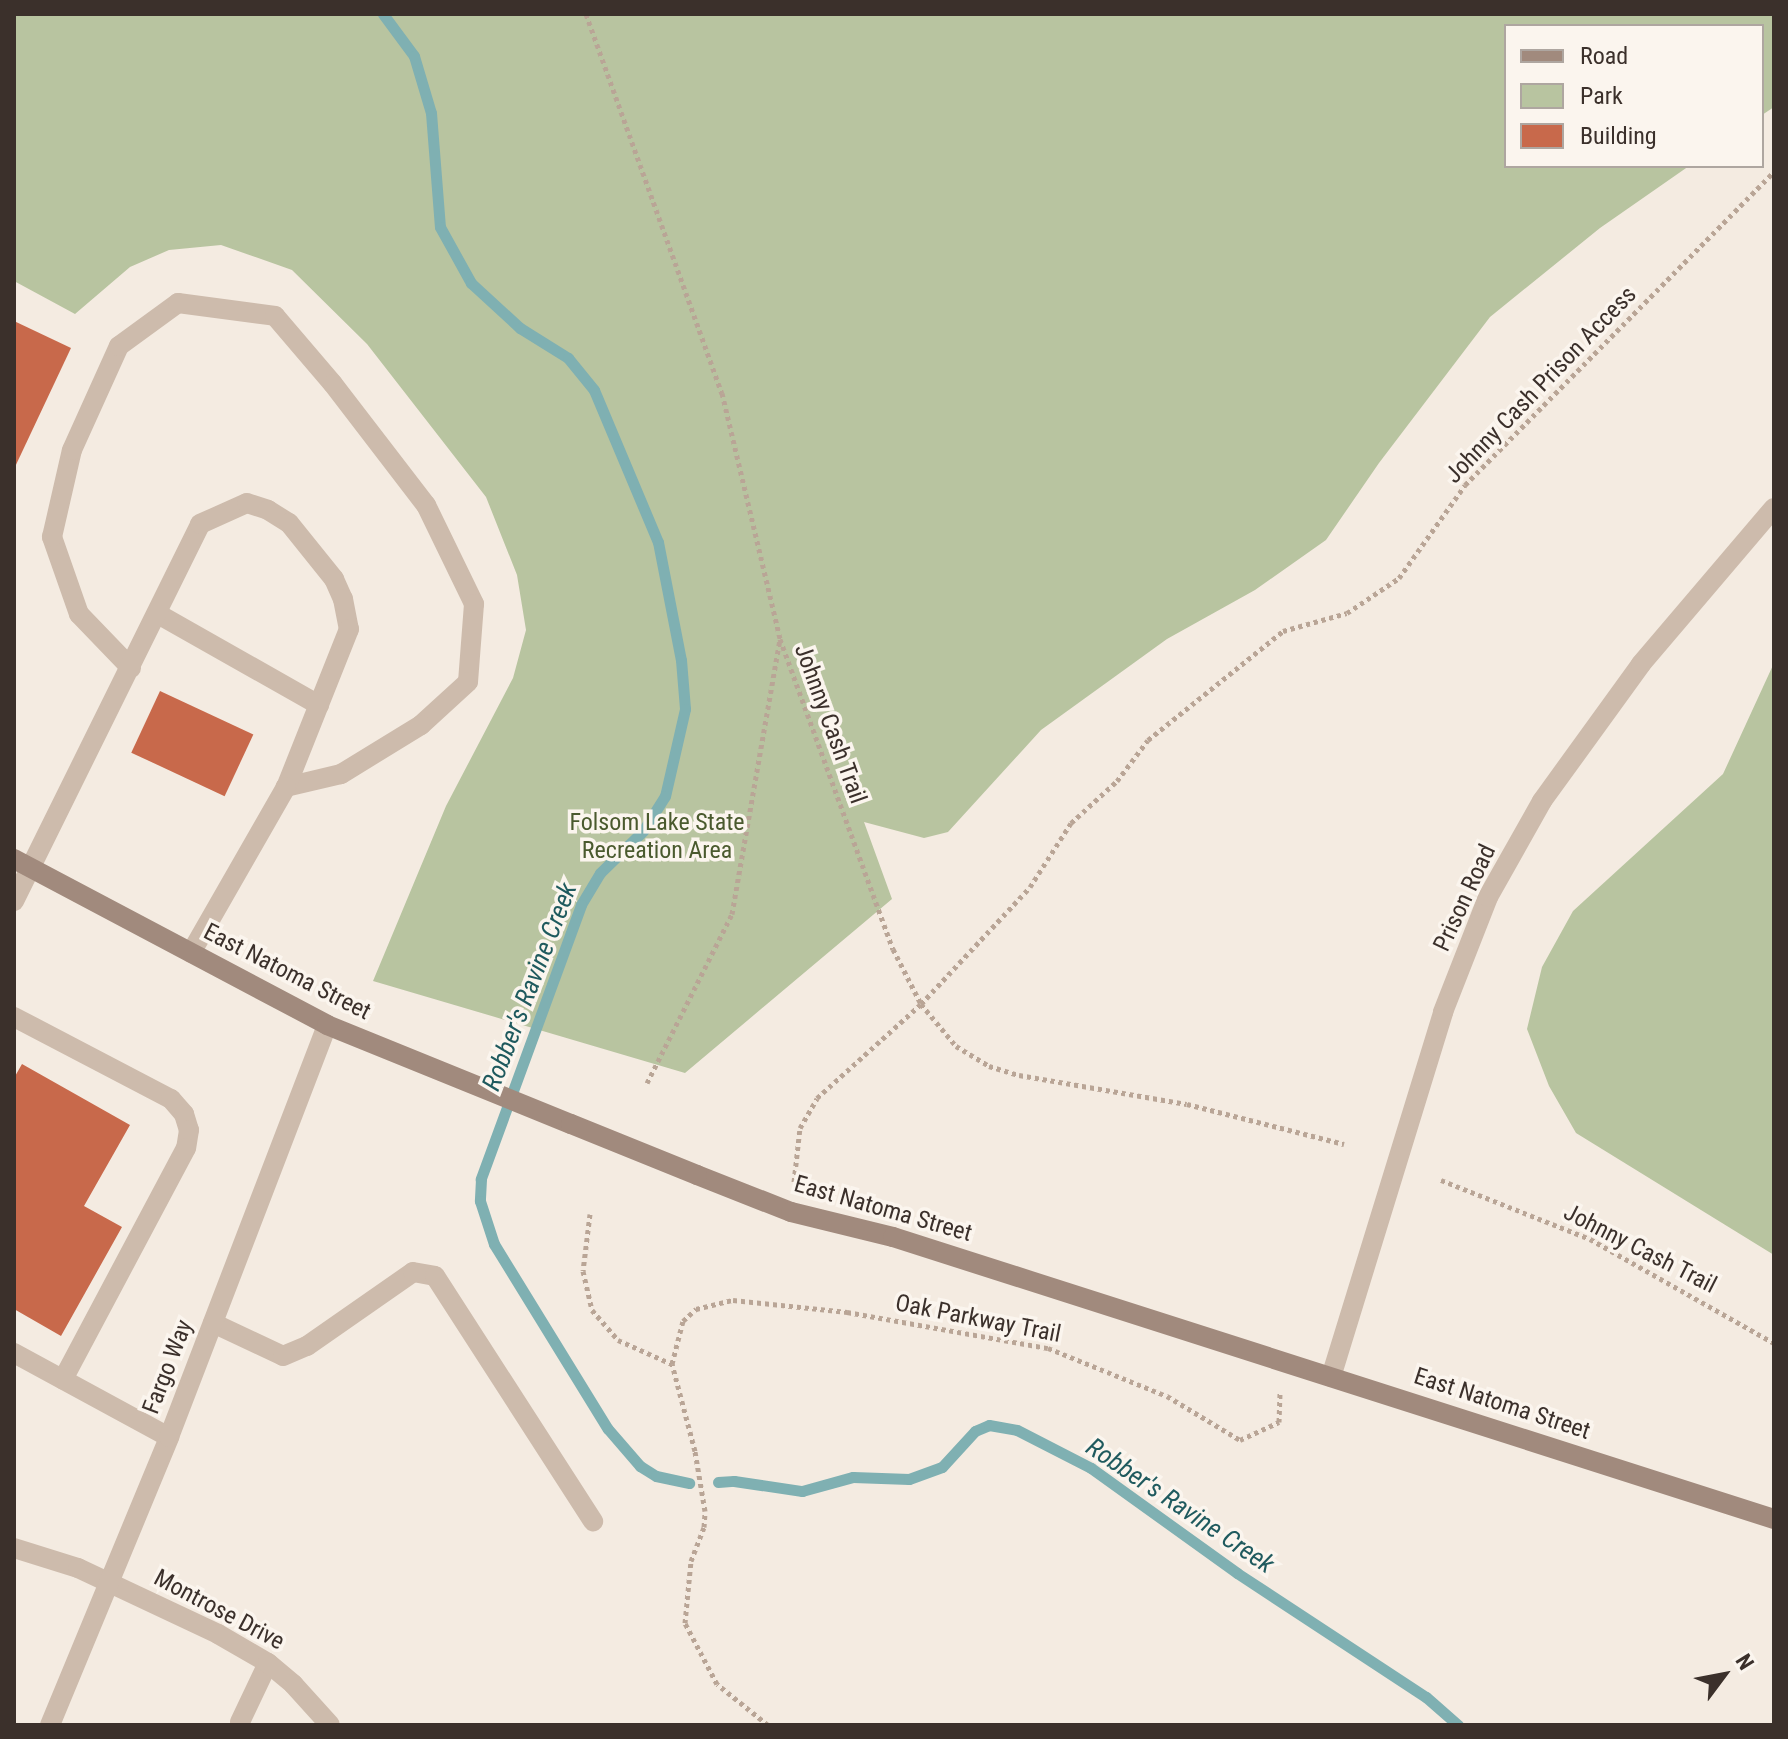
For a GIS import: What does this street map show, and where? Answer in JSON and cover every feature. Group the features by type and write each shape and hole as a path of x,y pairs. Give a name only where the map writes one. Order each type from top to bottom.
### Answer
{"main road":[{"name":"East Natoma Street","path":"22,864 327,1025 791,1212 893,1237 1774,1519"}],"street":[{"path":"131,668 79,614 52,537 72,450 119,346 178,303 275,316 426,505 474,604 468,682 421,725 341,774 286,787"},
{"path":"14,901 22,864 131,668 200,524 247,503 268,510 289,523 334,579 343,599 349,629 286,787 191,953"},
{"name":"Prison Road","path":"1331,1377 1443,1012 1488,897 1542,801 1641,664 1774,508"},
{"path":"158,614 319,705"},
{"path":"14,1017 171,1099 184,1114 189,1130 186,1148 63,1379"},
{"name":"Fargo Way","path":"50,1725 169,1437 327,1025"},
{"path":"213,1323 283,1356 307,1346 413,1272 435,1276 593,1521"},
{"path":"14,1353 169,1437"},
{"name":"Montrose Drive","path":"14,1548 59,1560 218,1634 268,1663 293,1684 330,1725"},
{"path":"240,1722 268,1663"}],"path":[{"name":"Johnny Cash Trail","path":"586,14 722,393 780,639 893,949 921,1004 956,1046 989,1066 1187,1104 1344,1144"},
{"name":"Johnny Cash Prison Access","path":"791,1212 800,1128 817,1098 921,1004 1030,887 1071,823 1117,781 1148,740 1283,631 1347,613 1399,578 1465,485 1774,172"},
{"path":"647,1083 732,914 780,639"},
{"name":"Johnny Cash Trail","path":"1441,1180 1590,1239 1774,1343"},
{"path":"590,1214 583,1271 592,1310 618,1340 672,1364"},
{"name":"Oak Parkway Trail","path":"768,1725 717,1684 685,1623 691,1561 704,1527 705,1511 695,1451 672,1364 683,1321 696,1309 733,1300 847,1312 1048,1348 1167,1396 1240,1440 1279,1422 1282,1360"}],"green space":[{"name":"Folsom Lake State Recreation Area","path":"14,14 1774,14 1774,107 1764,114 1764,24 1504,24 1504,168 1686,168 1600,228 1490,317 1379,463 1326,540 1255,590 1167,639 1041,730 948,832 924,838 864,822 892,899 685,1073 373,981 446,806 513,678 526,630 517,575 486,497 367,344 292,270 221,245 169,250 130,267 75,314 14,281"},
{"path":"1774,663 1774,1255 1576,1133 1549,1086 1527,1029 1542,967 1573,911 1723,774"}],"building":[{"path":"14,321 71,348 14,469"},
{"path":"160,691 253,735 225,796 131,753"},
{"path":"22,1064 130,1125 84,1206 122,1227 61,1336 14,1309 14,1078"}],"waterway":[{"name":"Robber's Ravine Creek","path":"383,14 414,56 431,113 440,227 471,283 520,328 568,358 594,390 658,542 681,660 685,709 665,796 643,831 600,873 581,905 481,1179 480,1201 494,1244 608,1429 640,1466 656,1476 689,1483"},
{"name":"Robber's Ravine Creek","path":"718,1482 734,1481 802,1491 853,1477 909,1479 942,1467 975,1431 989,1425 1017,1430 1091,1468 1237,1573 1426,1697 1458,1725"}]}
